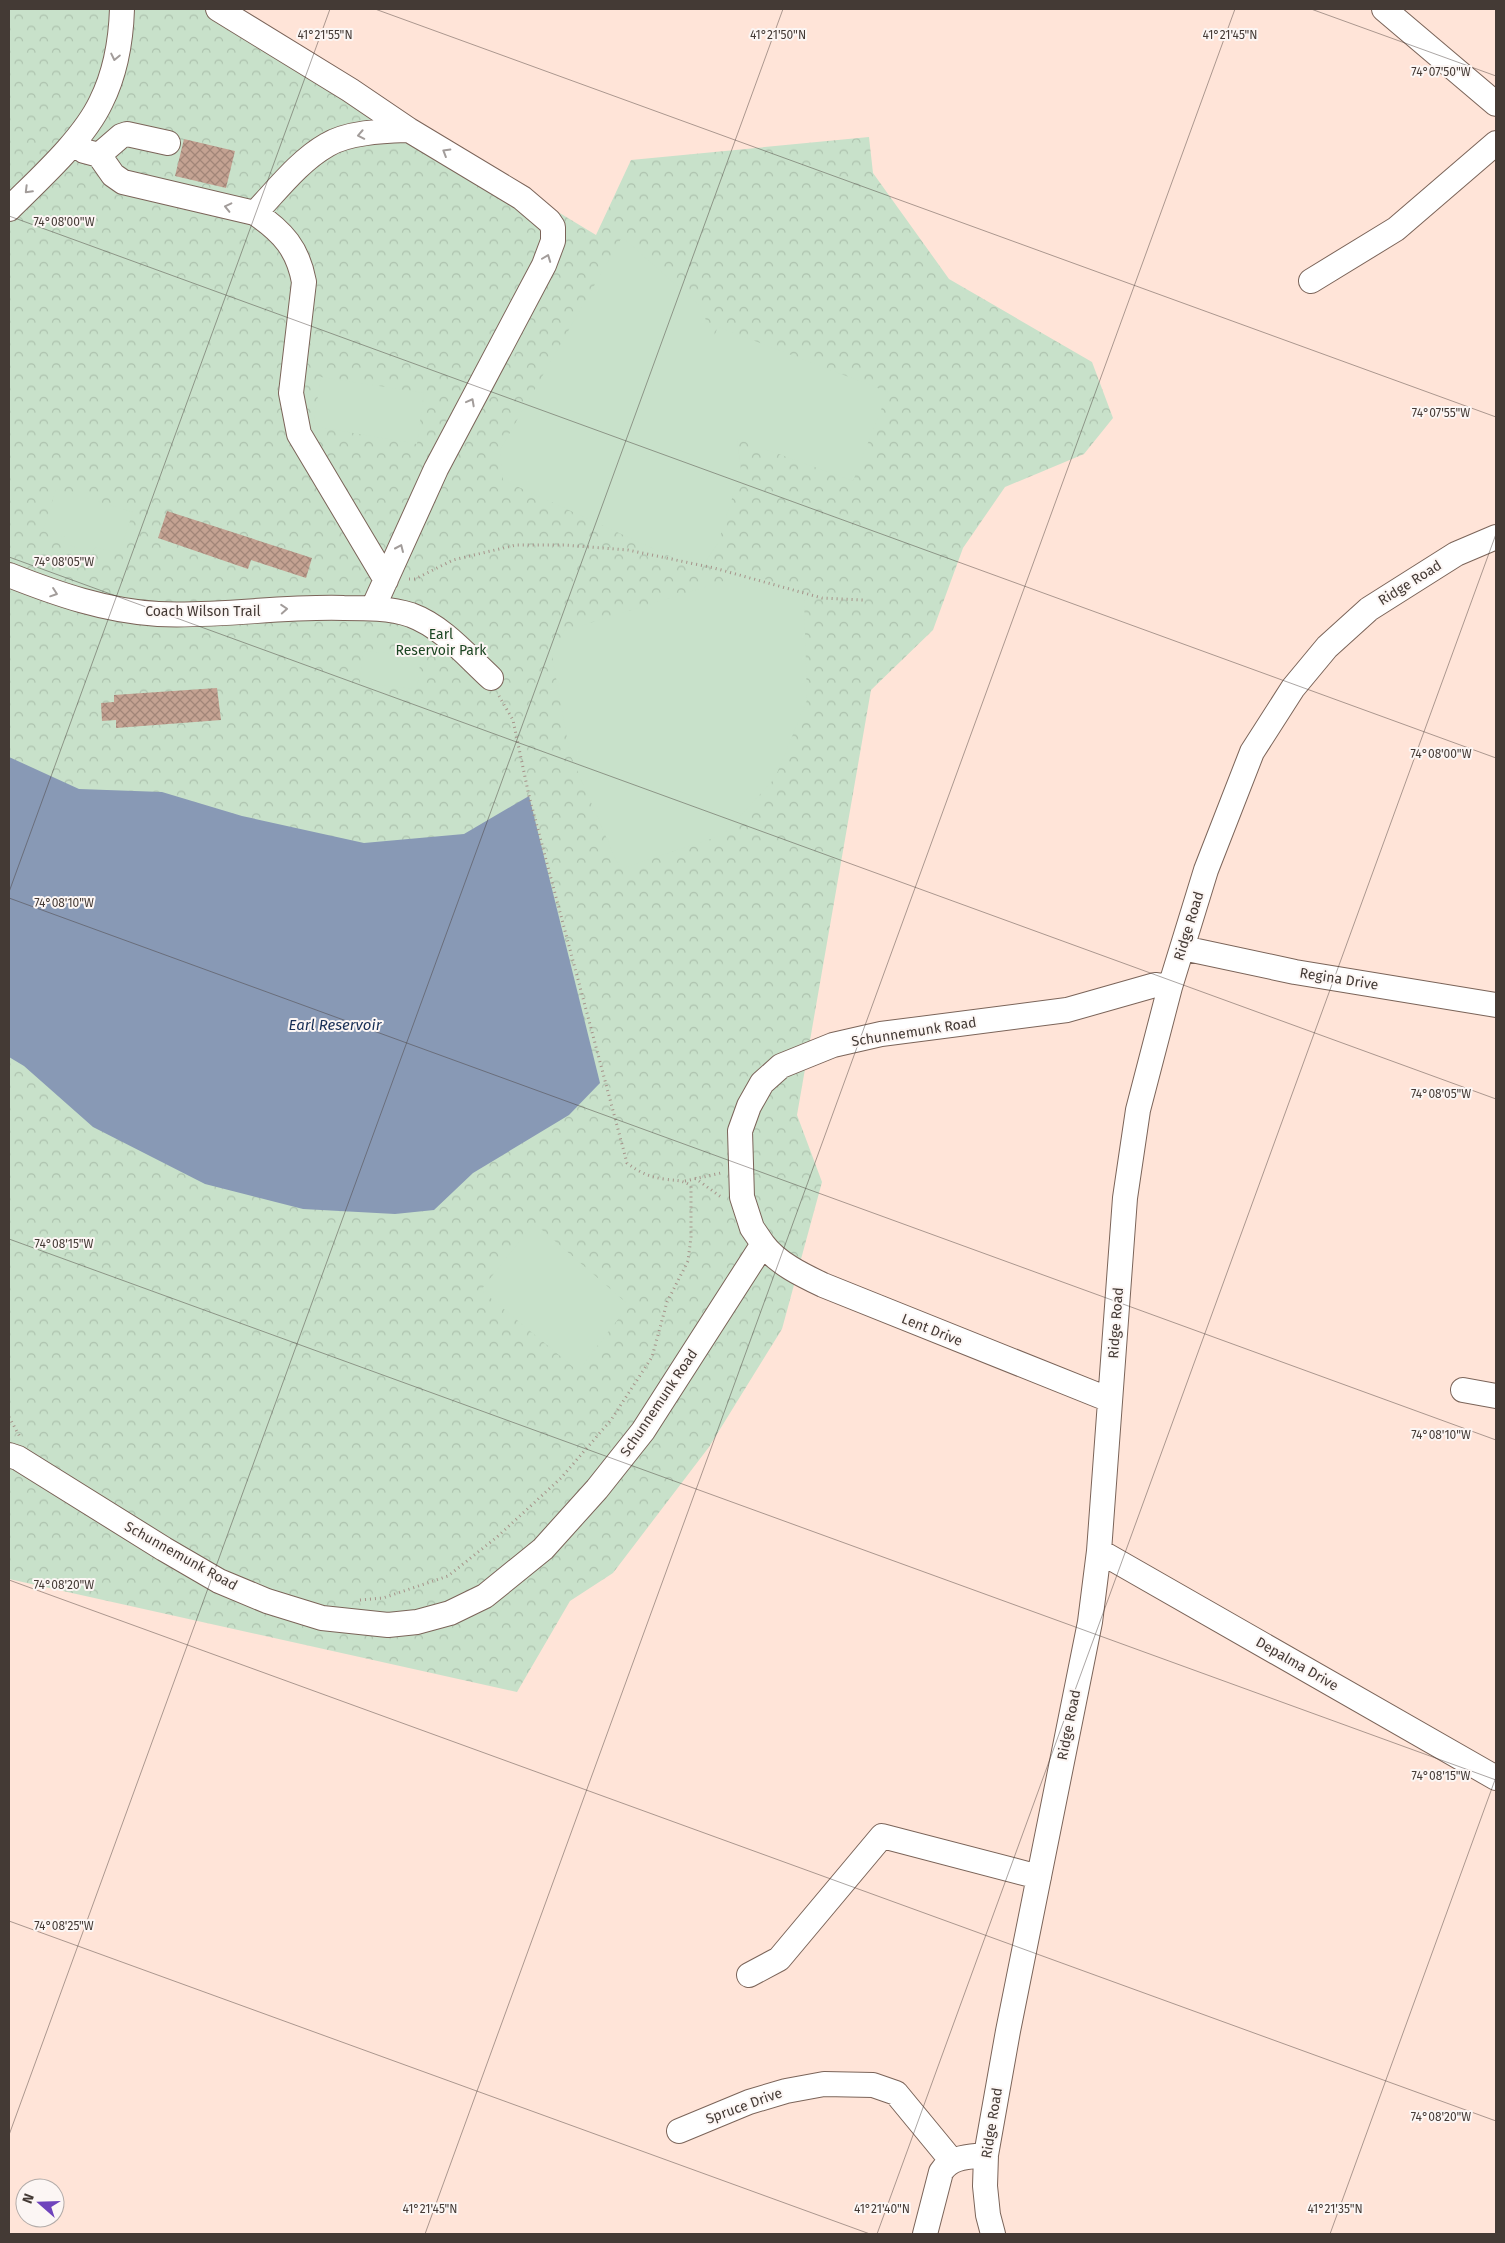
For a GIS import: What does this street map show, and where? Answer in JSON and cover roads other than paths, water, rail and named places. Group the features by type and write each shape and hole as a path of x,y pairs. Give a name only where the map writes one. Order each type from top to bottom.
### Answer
{"street":[{"path":"9,209 49,170 82,132 101,102 113,70 122,27 122,9"},
{"path":"218,9 350,90 409,130 522,198 549,221 552,227 553,241 544,265 436,469 373,608"},
{"path":"1384,9 1496,104"},
{"path":"255,213 311,156 328,144 362,134 409,130"},
{"path":"99,155 121,136 127,134 168,143"},
{"path":"1311,281 1396,229 1496,143"},
{"path":"68,147 99,155 113,175 123,182 255,213 270,224 290,244 301,265 304,282 291,393 299,434 386,580"},
{"name":"Ridge Road","path":"993,2234 988,2215 985,2186 986,2155 1090,1622 1099,1551 1125,1198 1138,1110 1170,987 1206,870 1252,752 1293,688 1327,647 1369,609 1456,554 1496,537"},
{"name":"Coach Wilson Trail","path":"9,575 57,594 106,607 158,614 315,607 373,608 410,615 438,628 491,678"},
{"name":"Regina Drive","path":"1183,948 1295,972 1496,1005"},
{"name":"Schunnemunk Road","path":"15,1447 18,1458 195,1568 219,1581 267,1601 322,1618 388,1625 417,1622 450,1613 485,1596 543,1550 597,1489 643,1431 764,1244 752,1228 742,1197 740,1131 749,1106 762,1082 781,1066 833,1045 881,1034 1067,1010 1156,985 1170,987"},
{"name":"Lent Drive","path":"764,1244 770,1252 800,1274 824,1286 1110,1400"},
{"path":"1463,1390 1496,1396"},
{"name":"Depalma Drive","path":"1099,1551 1496,1778"},
{"path":"750,1975 779,1959 882,1836 1039,1878"},
{"name":"Spruce Drive","path":"679,2131 749,2102 786,2091 824,2084 874,2085 896,2093 952,2161"},
{"path":"925,2234 941,2172 952,2161 964,2157 986,2155"}],"water":[{"name":"Earl Reservoir","path":"9,757 79,789 162,792 242,816 364,843 464,834 529,796 600,1083 569,1115 473,1173 434,1210 395,1214 303,1209 205,1184 93,1127 24,1066 9,1057"}],"park label":[{"name":"Earl Reservoir Park","path":"441,642"}]}
